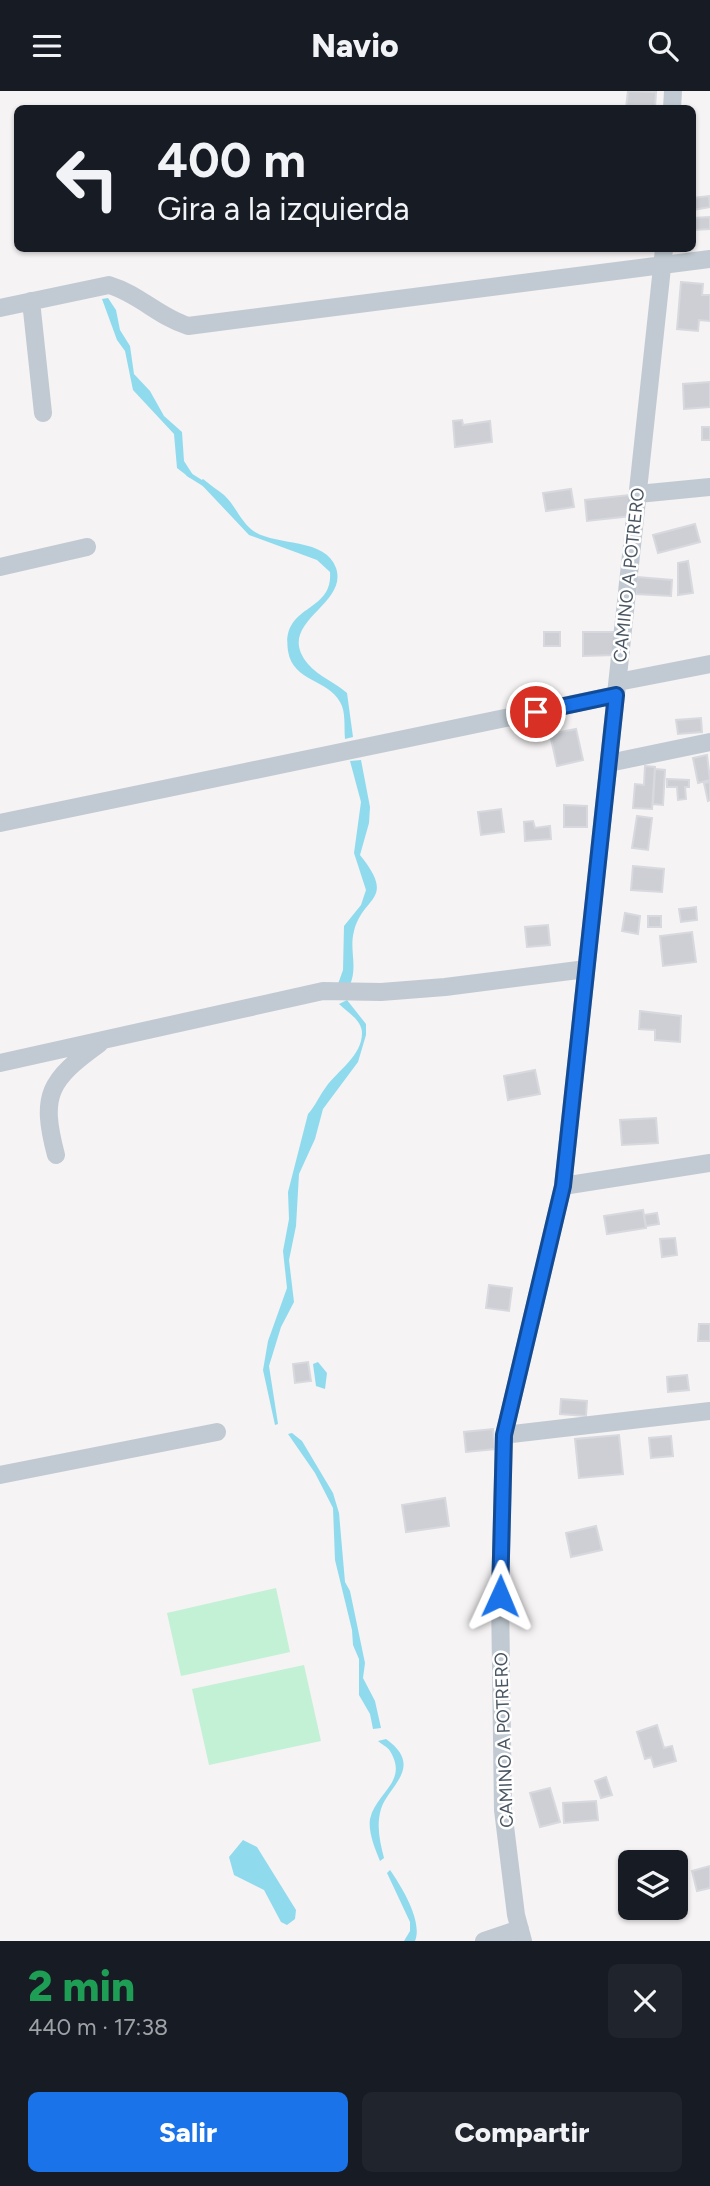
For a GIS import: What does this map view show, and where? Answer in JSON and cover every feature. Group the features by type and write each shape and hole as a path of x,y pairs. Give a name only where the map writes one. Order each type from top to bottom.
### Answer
{"street":[{"name":"CAMINO A POTRERO","path":"521,1935 503,1810 500,1596 504,1435 563,1186 664,252"},
{"path":"0,308 109,285 134,295 173,322 188,326 710,259"},
{"path":"31,301 43,413"},
{"path":"638,495 710,487"},
{"path":"0,568 87,547"},
{"path":"0,823 617,688 710,664"},
{"path":"609,763 710,742"},
{"path":"0,1063 323,992 381,992 445,987 586,969"},
{"path":"56,1155 47,1122 49,1097 60,1077 105,1040"},
{"path":"563,1186 710,1163"},
{"path":"504,1435 710,1411"},
{"path":"0,1475 217,1432"},
{"path":"484,1941 521,1935"}],"green space":[{"path":"276,1588 290,1652 181,1676 167,1613"},
{"path":"304,1665 321,1741 209,1765 192,1689"}],"water":[{"path":"108,298 116,310 120,330 130,346 134,374 150,391 164,416 182,432 184,461 193,475 190,478 177,468 174,434 133,390 125,351 117,340 102,299"},
{"path":"203,479 224,495 255,532 312,547 331,558 336,568 337,581 324,604 305,625 299,637 300,649 312,669 347,693 353,737 345,739 343,710 335,694 303,675 291,661 288,651 288,636 292,624 324,595 329,585 330,572 317,560 249,535 199,482"},
{"path":"361,760 370,807 369,823 360,855 371,870 377,890 358,919 354,931 350,985 338,984 343,970 344,926 361,905 366,890 354,853 361,802 350,761"},
{"path":"347,1000 366,1024 366,1035 358,1062 323,1109 315,1139 299,1174 296,1226 289,1260 294,1302 281,1327 269,1366 278,1424 275,1425 263,1370 268,1341 287,1288 283,1251 289,1219 288,1192 308,1114 326,1087 354,1056 361,1041 360,1024 339,1004"},
{"path":"318,1362 327,1373 325,1389 316,1386 313,1364"},
{"path":"292,1433 302,1441 333,1493 339,1513 345,1582 350,1591 365,1663 363,1678 375,1701 381,1728 373,1729 370,1714 359,1695 359,1659 353,1645 352,1630 335,1560 333,1508 315,1473 288,1434"},
{"path":"386,1739 397,1749 403,1759 403,1767 401,1776 381,1809 379,1828 384,1858 380,1861 372,1840 370,1819 396,1771 390,1751 378,1741"},
{"path":"243,1840 257,1847 296,1910 295,1919 287,1925 281,1922 264,1890 234,1875 229,1857"},
{"path":"390,1870 414,1915 417,1933 415,1941 404,1941 410,1931 410,1922 387,1873"}],"building":[{"path":"628,91 656,92 655,105 626,105"},
{"path":"709,196 710,207 696,209 696,198"},
{"path":"710,217 710,229 696,230 696,218"},
{"path":"681,282 703,284 702,295 710,295 710,321 699,320 698,331 677,329"},
{"path":"710,382 710,407 684,409 683,384"},
{"path":"462,420 463,425 490,421 492,442 455,447 453,421"},
{"path":"702,427 710,427 710,440 702,440"},
{"path":"571,489 574,507 546,511 543,493"},
{"path":"629,495 631,516 587,521 585,500"},
{"path":"695,524 700,542 658,553 653,535"},
{"path":"688,561 693,593 678,595 678,563"},
{"path":"637,577 672,580 671,596 636,594"},
{"path":"544,632 560,632 560,646 544,646"},
{"path":"583,632 615,632 615,655 583,656"},
{"path":"701,718 702,732 678,734 676,720"},
{"path":"576,729 583,760 557,766 550,734"},
{"path":"707,755 710,780 698,783 693,758"},
{"path":"645,766 655,767 652,809 633,808 635,784 644,785"},
{"path":"655,769 665,770 663,805 653,804"},
{"path":"667,779 689,780 689,787 685,787 686,799 678,800 677,787 667,787"},
{"path":"710,782 710,800 708,801 704,783"},
{"path":"564,805 587,806 587,827 564,827"},
{"path":"501,809 504,832 481,835 478,812"},
{"path":"637,816 652,818 648,850 632,848"},
{"path":"533,821 535,828 550,826 551,839 525,841 524,822"},
{"path":"633,866 664,869 662,892 631,890"},
{"path":"696,907 697,920 681,922 679,909"},
{"path":"625,913 640,916 638,934 622,931"},
{"path":"648,916 661,916 661,927 648,927"},
{"path":"548,925 550,945 527,947 525,927"},
{"path":"692,932 696,962 663,966 660,936"},
{"path":"640,1011 681,1016 680,1042 655,1040 655,1030 639,1029"},
{"path":"535,1070 540,1094 508,1100 504,1076"},
{"path":"656,1118 658,1143 622,1145 620,1120"},
{"path":"643,1210 646,1228 607,1234 604,1216"},
{"path":"657,1213 659,1224 646,1226 644,1215"},
{"path":"675,1238 677,1255 662,1257 660,1239"},
{"path":"489,1285 512,1288 509,1311 486,1308"},
{"path":"699,1324 710,1324 710,1341 698,1341"},
{"path":"308,1362 311,1381 295,1383 293,1364"},
{"path":"687,1375 689,1390 668,1392 667,1377"},
{"path":"561,1399 587,1401 586,1416 560,1414"},
{"path":"493,1429 495,1449 466,1452 464,1432"},
{"path":"619,1435 623,1474 579,1478 575,1439"},
{"path":"671,1436 673,1456 651,1458 649,1438"},
{"path":"445,1498 449,1526 406,1532 402,1505"},
{"path":"596,1526 602,1550 571,1557 566,1533"},
{"path":"657,1725 664,1748 672,1746 676,1761 654,1767 651,1757 645,1759 637,1732"},
{"path":"606,1777 612,1795 601,1798 595,1781"},
{"path":"550,1788 560,1822 540,1827 530,1793"},
{"path":"596,1801 598,1820 564,1823 563,1803"},
{"path":"710,1866 710,1888 697,1891 692,1871"}],"waterway":[{"path":"188,474 204,484"}],"route":[{"path":"500,1596 504,1435 563,1186 616,695 536,712"}]}
